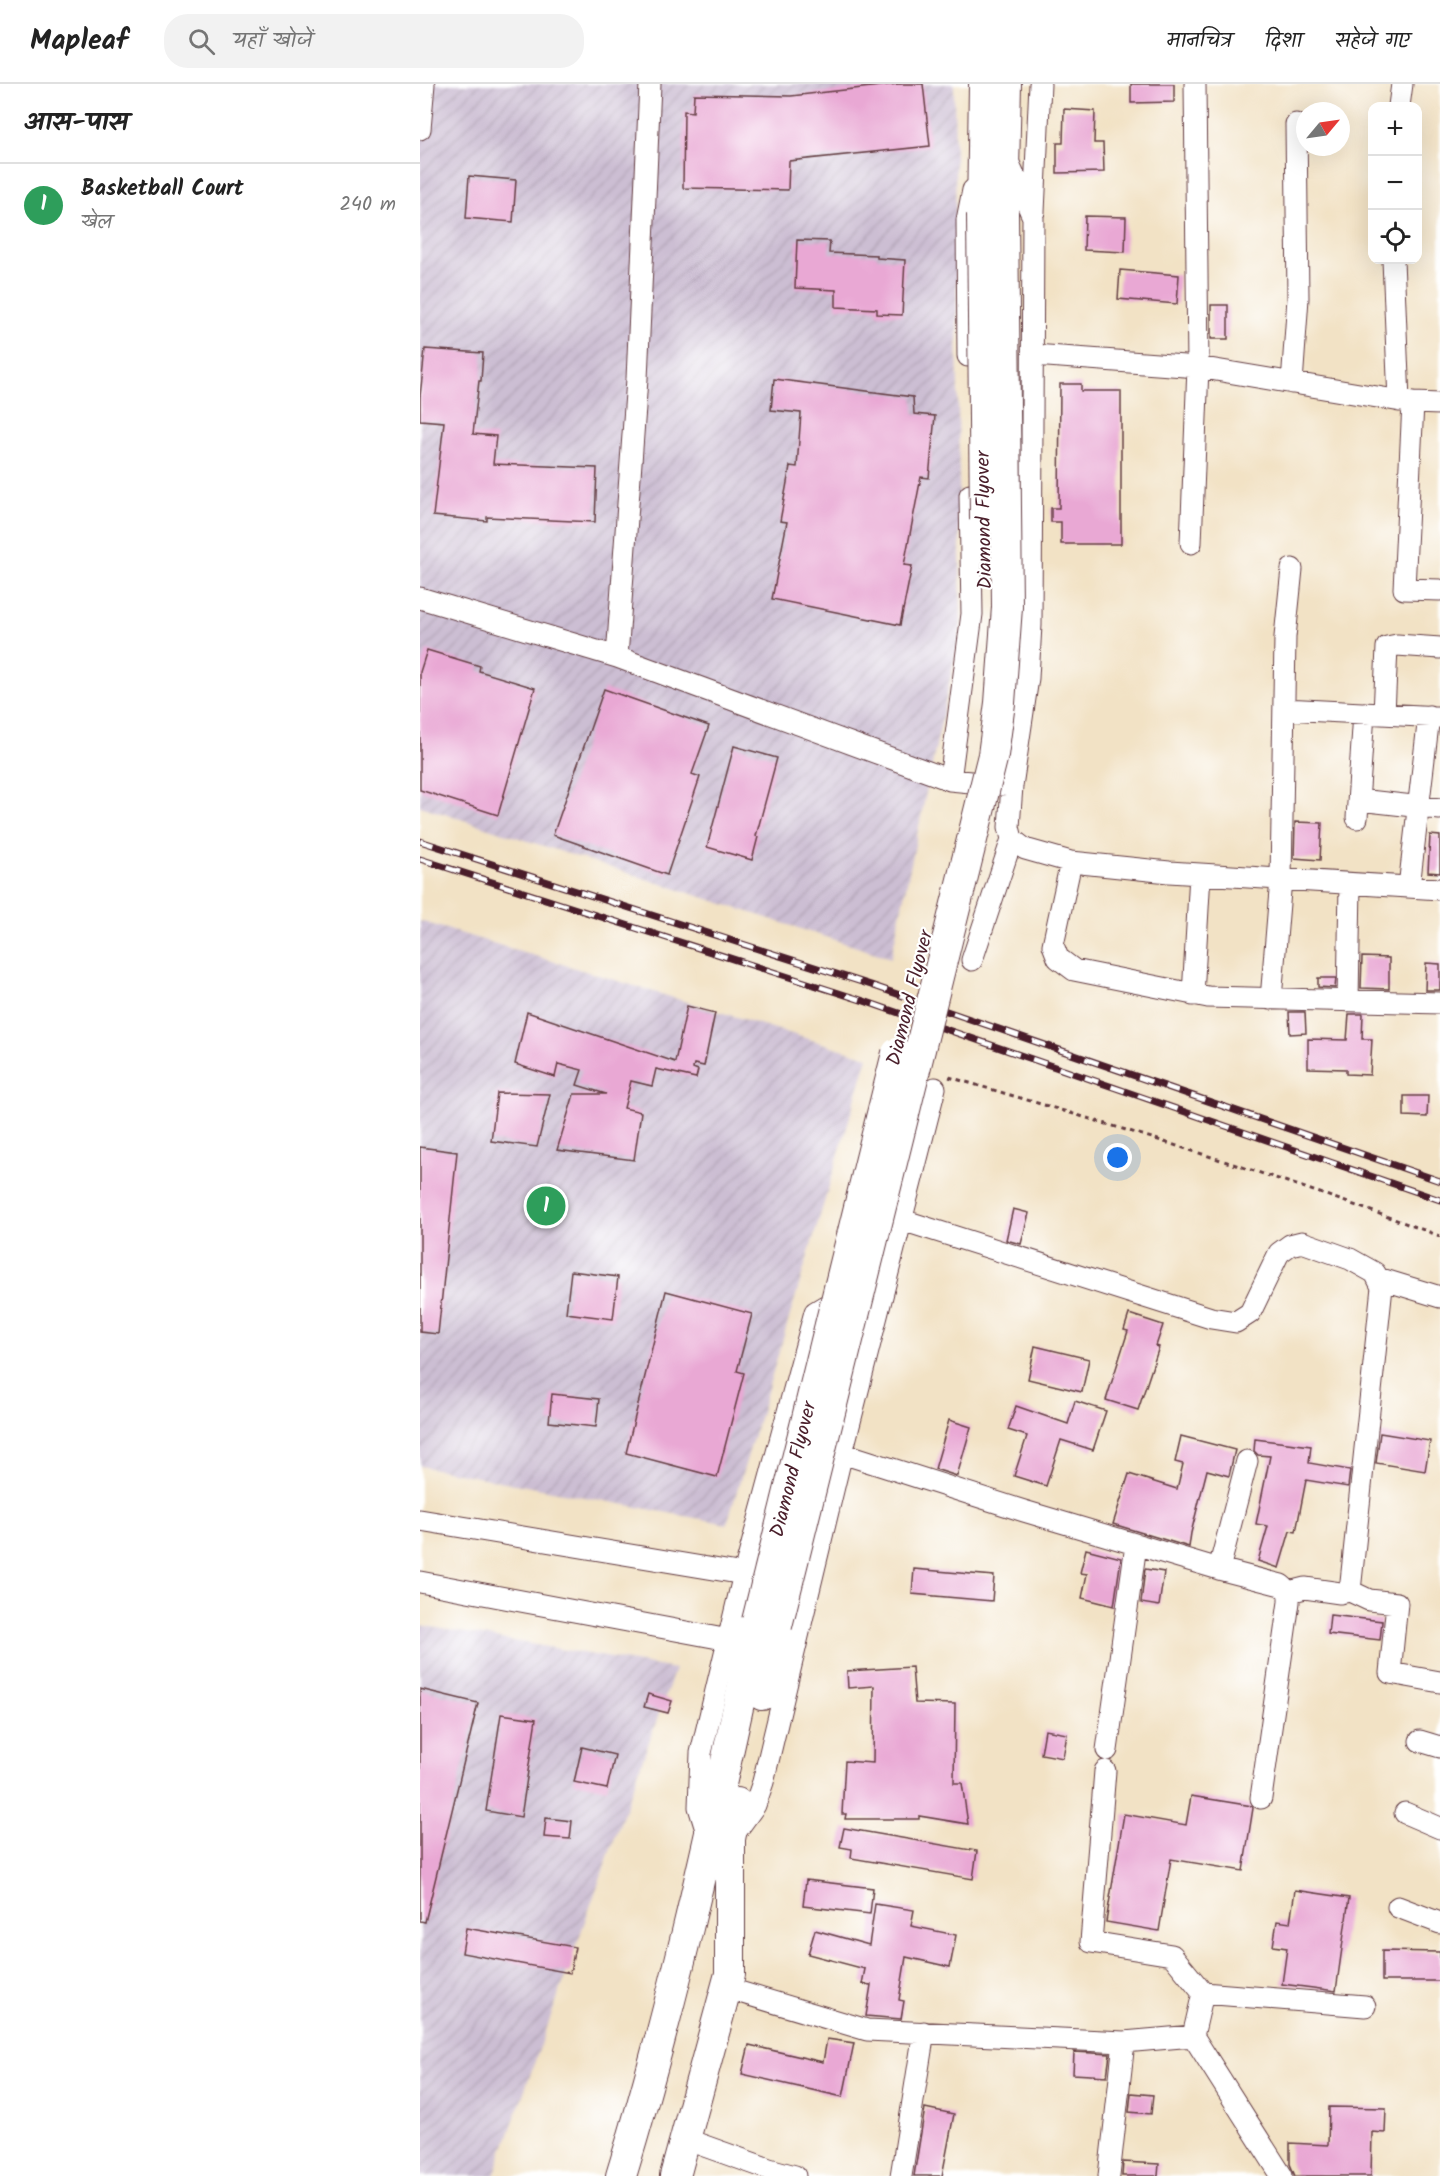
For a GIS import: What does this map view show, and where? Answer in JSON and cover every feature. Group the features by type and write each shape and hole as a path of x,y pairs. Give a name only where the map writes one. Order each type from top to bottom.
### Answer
{"highway":[{"path":"984,84 994,148"},
{"path":"994,148 1006,84"},
{"name":"Diamond Flyover","path":"719,1839 736,1762 756,1621 972,752 984,662 994,148"},
{"path":"675,2176 730,1974 719,1839"},
{"path":"621,2176 680,1965 719,1839"},
{"path":"638,2119 686,2139"}],"street":[{"path":"420,129 424,84"},
{"path":"617,657 638,379 651,84"},
{"path":"972,960 1012,839 1009,826 1012,786 1028,678 1034,217 1040,84"},
{"path":"1191,543 1198,367 1195,84"},
{"path":"1400,102 1402,84"},
{"path":"950,780 972,614 967,220 994,148"},
{"path":"994,148 1034,217"},
{"path":"1292,383 1298,298 1296,156"},
{"path":"1394,264 1406,402 1404,589 1440,590"},
{"path":"1034,355 1198,367 1406,402 1440,404"},
{"path":"1271,999 1281,879 1285,637 1292,569"},
{"path":"420,598 617,657 950,780 1012,786"},
{"path":"1440,648 1397,645 1388,647 1358,809 1418,806 1440,808"},
{"path":"1284,709 1435,716 1418,806 1408,887"},
{"path":"1012,839 1026,849 1071,862 1200,874 1440,889"},
{"path":"1071,862 1053,945 1058,958 1074,970 1208,998 1440,1003"},
{"path":"1193,995 1200,874"},
{"path":"1348,1001 1350,884"},
{"path":"877,1320 825,1306 815,1312 744,1574 701,1754 699,1807 719,1839 755,1805 763,1782 842,1453 877,1320 937,1081"},
{"path":"902,1220 1211,1318 1236,1322 1250,1312 1279,1253 1290,1245 1302,1242 1350,1258 1376,1273 1382,1287 1350,1591"},
{"path":"1378,1278 1440,1297"},
{"path":"842,1453 1136,1545 1277,1584 1289,1592 1305,1588 1340,1593 1350,1591 1369,1600 1397,1603 1390,1673 1440,1682"},
{"path":"1219,1569 1247,1461"},
{"path":"420,1520 744,1574"},
{"path":"1136,1545 1106,1761 1091,1942 1172,1956 1203,1993 1365,2006"},
{"path":"420,1582 729,1640"},
{"path":"1261,1798 1289,1592"},
{"path":"1405,1813 1440,1828"},
{"path":"1398,1907 1440,1923"},
{"path":"726,1988 867,2030 1124,2042 1193,2036"},
{"path":"1203,1993 1193,2036 1282,2176"},
{"path":"900,2176 924,2032"},
{"path":"1108,2176 1124,2042"},
{"path":"686,2139 795,2176"}],"path":[{"path":"937,1081 1127,1129 1373,1211 1440,1236"}],"shaded area":[{"path":"420,84 954,84 961,628 891,958 420,806"},
{"path":"420,921 868,1057 727,1524 420,1466"},
{"path":"420,1625 675,1669 494,2176 420,2176"}],"building":[{"path":"898,84 923,84 930,146 789,161 788,190 683,188 684,111 693,112 694,94 791,96"},
{"path":"1131,84 1174,84 1174,102 1131,103"},
{"path":"1064,109 1095,111 1094,143 1103,143 1104,172 1057,173 1057,143 1063,143"},
{"path":"469,176 516,180 513,222 466,218"},
{"path":"1085,216 1126,217 1125,252 1084,250"},
{"path":"797,240 830,241 829,253 877,255 877,258 905,260 902,315 877,314 877,309 836,307 836,290 795,288"},
{"path":"1120,270 1179,275 1177,304 1118,299"},
{"path":"1211,305 1228,305 1228,339 1211,339"},
{"path":"425,349 483,353 473,434 496,436 493,464 597,468 595,522 487,517 487,521 433,516 444,422 420,420"},
{"path":"774,379 913,397 914,414 935,416 929,478 921,477 904,565 912,566 900,625 772,599 787,522 780,521 790,466 797,467 801,413 771,410"},
{"path":"1060,384 1081,384 1081,391 1121,391 1121,544 1061,544 1061,522 1051,522 1051,508 1059,508"},
{"path":"427,650 480,666 479,671 535,688 498,815 420,790 420,672"},
{"path":"604,689 709,726 692,774 700,777 667,875 553,835"},
{"path":"734,746 777,758 756,836 758,837 752,860 707,847"},
{"path":"1295,822 1322,823 1320,860 1294,858"},
{"path":"1430,835 1440,836 1440,873 1428,872"},
{"path":"1362,957 1389,958 1389,989 1361,988"},
{"path":"1426,963 1440,964 1440,990 1425,990"},
{"path":"1318,978 1336,978 1335,988 1318,987"},
{"path":"687,1006 715,1013 704,1066 694,1064 693,1068 698,1070 696,1078 656,1069 652,1086 631,1081 624,1108 641,1112 634,1160 557,1150 574,1094 606,1094 577,1085 582,1070 558,1064 555,1077 515,1064 527,1012 675,1062"},
{"path":"1289,1012 1305,1012 1306,1033 1290,1034"},
{"path":"1349,1014 1363,1014 1362,1039 1372,1039 1370,1075 1346,1074 1346,1069 1308,1068 1308,1039 1347,1040"},
{"path":"497,1093 550,1094 537,1147 491,1141"},
{"path":"1404,1096 1428,1096 1427,1117 1404,1116"},
{"path":"420,1147 457,1152 438,1334 420,1332"},
{"path":"1013,1209 1029,1213 1021,1244 1006,1240"},
{"path":"571,1271 618,1277 613,1319 566,1313"},
{"path":"666,1291 752,1314 737,1371 744,1373 717,1477 626,1453"},
{"path":"1129,1314 1163,1325 1156,1346 1159,1347 1138,1410 1106,1400 1128,1331 1124,1330"},
{"path":"1035,1346 1089,1359 1082,1392 1028,1379"},
{"path":"552,1394 599,1399 596,1427 549,1422"},
{"path":"1075,1401 1106,1411 1093,1450 1061,1440 1046,1486 1014,1476 1027,1436 1008,1430 1016,1406 1068,1424"},
{"path":"949,1420 971,1427 957,1476 935,1469"},
{"path":"1380,1433 1430,1441 1425,1471 1376,1463"},
{"path":"1181,1436 1235,1450 1229,1476 1207,1470 1189,1547 1113,1524 1129,1474 1177,1489 1183,1464 1175,1462"},
{"path":"1255,1439 1311,1446 1309,1463 1350,1470 1348,1487 1306,1480 1296,1532 1290,1531 1279,1568 1258,1561 1268,1526 1256,1524 1270,1456 1258,1455 1254,1451"},
{"path":"1086,1549 1121,1558 1114,1606 1082,1598 1087,1574 1080,1573"},
{"path":"914,1569 994,1576 992,1601 912,1594"},
{"path":"1145,1569 1164,1572 1159,1606 1141,1603"},
{"path":"1330,1615 1382,1621 1380,1640 1328,1634"},
{"path":"912,1667 915,1703 955,1704 954,1783 962,1783 968,1824 919,1816 919,1819 845,1819 846,1814 842,1814 845,1761 873,1763 874,1686 848,1688 847,1671"},
{"path":"420,1689 478,1703 425,1922 420,1921"},
{"path":"648,1694 672,1701 668,1713 644,1707"},
{"path":"501,1714 536,1719 521,1817 486,1811"},
{"path":"1045,1730 1067,1734 1063,1758 1041,1754"},
{"path":"582,1747 615,1755 607,1789 574,1782"},
{"path":"1191,1796 1252,1806 1243,1871 1171,1859 1159,1931 1106,1922 1124,1814 1186,1825"},
{"path":"546,1818 572,1821 570,1839 544,1837"},
{"path":"844,1828 977,1851 973,1879 851,1858 852,1849 840,1847"},
{"path":"806,1880 873,1888 870,1914 803,1906"},
{"path":"1295,1890 1349,1898 1336,1991 1282,1984 1287,1948 1273,1946 1277,1921 1290,1923"},
{"path":"875,1904 914,1910 911,1926 956,1935 950,1967 906,1957 899,2000 904,2001 901,2019 866,2016 871,1985 862,1984 865,1969 808,1954 815,1930 869,1945"},
{"path":"466,1928 575,1947 570,1973 462,1953"},
{"path":"1382,1951 1440,1952 1440,1981 1382,1981"},
{"path":"827,2039 854,2043 843,2097 742,2074 749,2045 823,2062"},
{"path":"1074,2052 1110,2054 1107,2076 1073,2074"},
{"path":"1131,2093 1153,2095 1151,2114 1129,2112"},
{"path":"1329,2107 1386,2108 1385,2133 1372,2132 1371,2176 1295,2176 1290,2164 1290,2143 1328,2145"},
{"path":"925,2108 954,2114 942,2176 914,2176"},
{"path":"1123,2162 1159,2164 1158,2176 1122,2176"}],"railway":[{"path":"420,841 871,985 1440,1181"},
{"path":"420,859 864,1001 1440,1200"}],"place":[{"name":"Basketball Court","path":"546,1206"}]}
